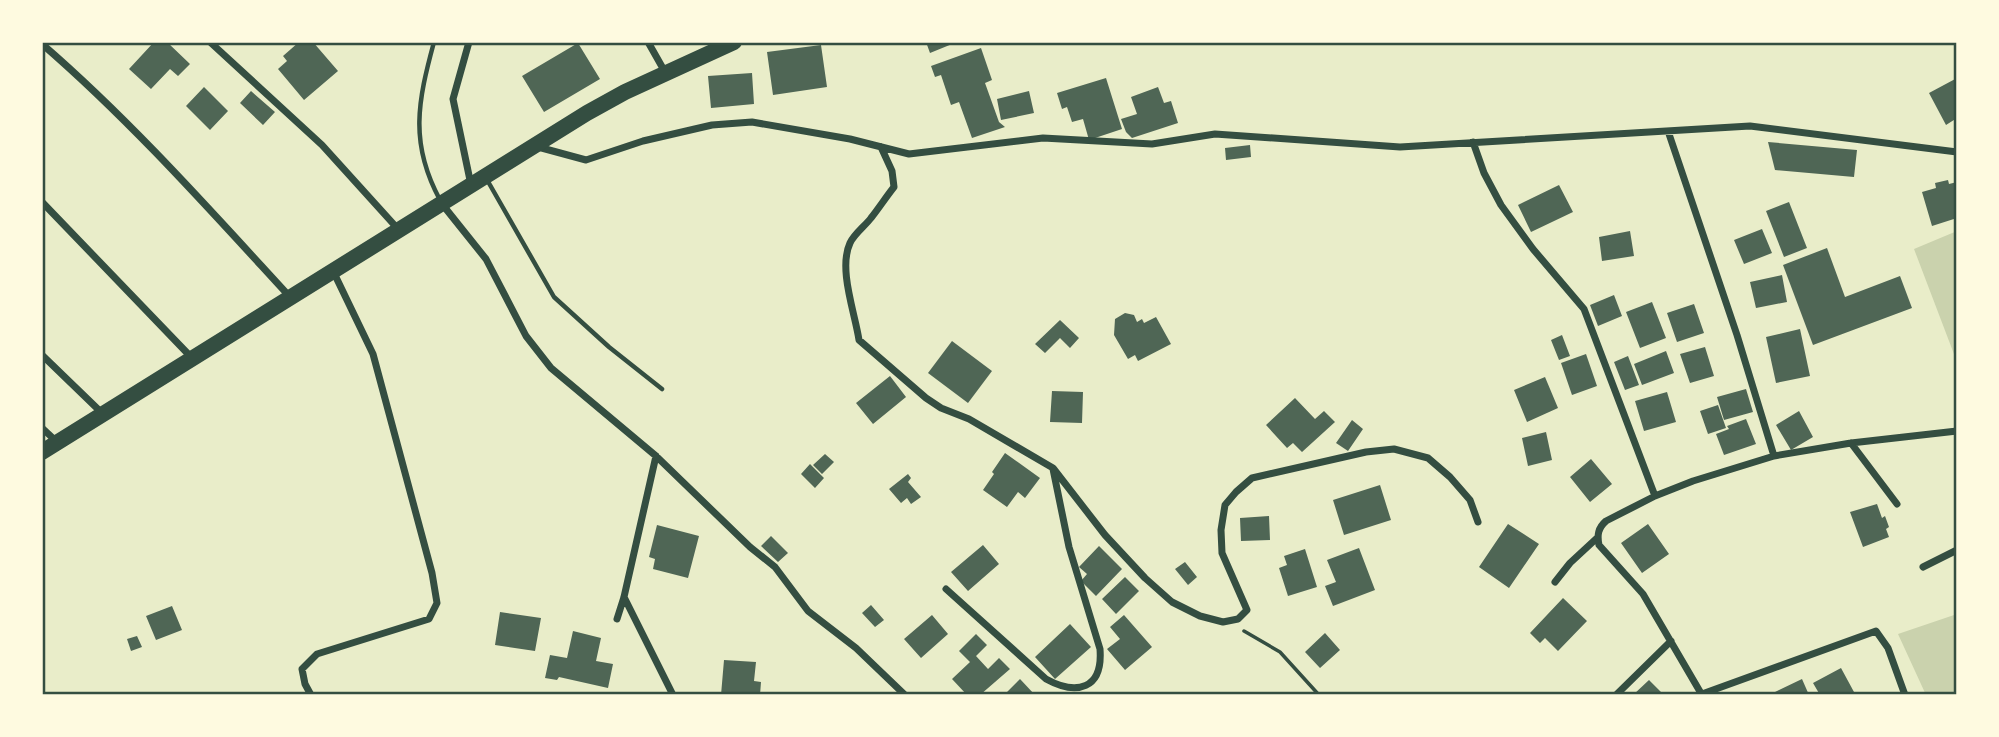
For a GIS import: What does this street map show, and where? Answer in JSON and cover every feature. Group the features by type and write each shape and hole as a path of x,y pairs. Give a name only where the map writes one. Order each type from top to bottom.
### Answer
{"main road":[{"path":"42,452 334,273 533,145 606,102 734,42"}],"street":[{"path":"210,42 322,145 400,231"},
{"path":"469,42 453,99 471,186"},
{"path":"648,42 665,73"},
{"path":"42,44 89,84 291,298"},
{"path":"533,145 586,160 643,141 701,128 752,122 850,139 909,154 1043,138 1152,144 1215,134 1400,147 1750,126 1957,152"},
{"path":"1668,131 1737,335 1774,456"},
{"path":"1473,142 1484,173 1502,205 1533,249 1584,309 1655,496"},
{"path":"881,147 892,171 894,187 872,218 850,242 845,265 859,340 934,403 969,419 1052,468 1105,535 1145,578 1172,602 1200,616 1223,622 1238,619 1247,610 1223,553 1221,530 1225,505 1252,478 1366,452 1394,449 1428,458 1450,477 1470,500 1478,522"},
{"path":"42,202 193,358"},
{"path":"442,204 486,259 539,354 565,380 656,456 750,547 775,567 808,611 856,648 905,695"},
{"path":"311,695 302,669 317,653 429,619 436,603 432,573 373,354 334,273"},
{"path":"42,355 103,414"},
{"path":"42,428 58,443"},
{"path":"1555,582 1570,563 1597,538 1600,526 1606,521 1655,496 1693,481 1774,456 1851,443 1957,431"},
{"path":"1851,443 1897,504"},
{"path":"617,619 656,456"},
{"path":"946,589 1046,679 1062,688 1076,688 1089,684 1098,675 1100,649 1069,547 1052,468"},
{"path":"1597,538 1600,545 1643,594 1702,694 1876,631 1888,648 1905,695"},
{"path":"1923,568 1957,550"},
{"path":"624,597 673,695"},
{"path":"1615,695 1671,641"}],"lane":[{"path":"435,42 425,77 419,115 421,153 428,178 442,204"},
{"path":"486,177 554,296 618,355 662,389"}],"path":[{"path":"1223,622 1254,635 1280,652 1319,695"}],"green space":[{"path":"1957,231 1957,362 1914,249"},
{"path":"1957,614 1957,695 1926,695 1898,634"}],"building":[{"path":"154,42 167,42 190,64 178,76 170,69 151,89 129,69"},
{"path":"299,42 313,42 338,71 304,100 278,69 287,61 283,56"},
{"path":"926,42 957,42 930,53"},
{"path":"578,43 600,79 544,112 522,76"},
{"path":"821,45 827,87 773,95 767,52"},
{"path":"981,48 992,80 985,83 999,122 1005,127 972,138 959,102 951,105 941,75 935,77 931,66"},
{"path":"752,73 754,104 711,108 708,76"},
{"path":"1106,78 1122,129 1089,140 1083,119 1072,122 1067,107 1062,109 1057,93"},
{"path":"1957,78 1957,118 1946,125 1929,93"},
{"path":"204,87 228,111 210,130 186,106"},
{"path":"1158,87 1164,103 1171,101 1178,123 1132,138 1126,132 1121,119 1137,114 1131,97"},
{"path":"251,91 275,112 263,125 240,103"},
{"path":"1029,91 1034,113 1001,120 997,99"},
{"path":"1768,142 1857,150 1854,177 1775,170"},
{"path":"1250,145 1251,157 1226,160 1225,148"},
{"path":"1948,180 1949,184 1957,182 1957,218 1932,226 1922,192 1936,188 1935,183"},
{"path":"1559,185 1573,212 1531,232 1518,205"},
{"path":"1789,202 1807,248 1784,257 1766,211"},
{"path":"1762,229 1772,253 1744,264 1734,240"},
{"path":"1630,231 1634,256 1602,261 1599,237"},
{"path":"1827,248 1845,297 1900,276 1912,308 1813,345 1783,265"},
{"path":"1782,275 1787,302 1756,308 1750,282"},
{"path":"1614,295 1622,316 1598,326 1590,305"},
{"path":"1652,302 1666,338 1640,348 1626,312"},
{"path":"1694,304 1704,333 1677,342 1667,313"},
{"path":"1125,313 1134,315 1137,322 1142,319 1144,323 1156,317 1171,344 1138,361 1135,355 1128,359 1114,335 1115,319"},
{"path":"1060,320 1079,338 1070,348 1060,338 1045,353 1035,344"},
{"path":"1800,329 1810,376 1776,383 1766,337"},
{"path":"1562,335 1570,356 1559,360 1551,340"},
{"path":"952,341 992,371 968,403 928,373"},
{"path":"1705,347 1714,376 1690,383 1680,354"},
{"path":"1666,351 1674,373 1642,385 1634,364"},
{"path":"1586,354 1597,386 1572,395 1561,363"},
{"path":"1628,356 1639,385 1625,390 1614,362"},
{"path":"890,376 906,397 873,424 856,403"},
{"path":"1545,377 1558,408 1527,422 1514,390"},
{"path":"1746,389 1753,412 1724,420 1717,397"},
{"path":"1052,391 1083,392 1082,423 1050,422"},
{"path":"1667,392 1676,422 1644,431 1635,401"},
{"path":"1295,398 1315,419 1324,411 1335,422 1302,452 1293,443 1287,448 1266,425"},
{"path":"1718,405 1726,428 1708,434 1700,411"},
{"path":"1799,411 1813,437 1791,450 1776,425"},
{"path":"1746,419 1756,444 1724,455 1716,434 1729,429 1727,426"},
{"path":"1352,420 1363,429 1348,451 1336,443"},
{"path":"1546,432 1552,460 1528,466 1522,438"},
{"path":"1005,453 1040,478 1025,498 1018,492 1007,507 983,490"},
{"path":"825,454 834,462 822,474 813,465"},
{"path":"1591,459 1612,484 1590,502 1570,477"},
{"path":"810,464 824,478 815,488 801,474"},
{"path":"908,474 911,478 908,482 921,497 911,504 907,498 901,503 889,489"},
{"path":"1380,485 1391,520 1344,535 1333,500"},
{"path":"1877,504 1889,527 1886,529 1889,537 1863,547 1850,512"},
{"path":"1269,516 1270,540 1241,541 1240,518"},
{"path":"1508,524 1539,544 1509,588 1479,567"},
{"path":"1648,524 1669,554 1642,573 1621,543"},
{"path":"657,525 699,536 688,578 653,569 655,559 649,557"},
{"path":"771,536 788,553 778,562 761,546"},
{"path":"983,545 999,564 968,591 951,572"},
{"path":"1099,546 1122,569 1096,596 1081,581 1087,574 1079,567"},
{"path":"1359,548 1375,590 1333,606 1325,586 1336,582 1327,560"},
{"path":"1305,549 1317,587 1288,596 1279,568 1287,565 1284,556"},
{"path":"1185,562 1197,577 1188,585 1175,569"},
{"path":"1125,577 1139,591 1116,614 1102,599"},
{"path":"1563,598 1587,621 1558,651 1545,638 1540,643 1530,633"},
{"path":"871,605 884,620 875,627 862,613"},
{"path":"172,606 182,630 156,640 146,616"},
{"path":"500,612 541,618 535,651 495,645"},
{"path":"932,615 948,634 921,658 904,639"},
{"path":"1124,615 1152,647 1125,670 1107,649 1120,639 1110,627"},
{"path":"1070,624 1091,647 1055,679 1035,657"},
{"path":"573,631 601,638 596,661 613,664 608,688 559,677 557,680 545,678 550,655 567,658"},
{"path":"1325,633 1340,650 1320,668 1305,652"},
{"path":"976,634 987,645 976,656 988,669 999,658 1010,669 980,695 967,695 952,679 970,662 959,651"},
{"path":"137,636 142,647 131,651 127,639"},
{"path":"724,660 756,662 754,681 761,682 760,695 721,695"},
{"path":"1841,668 1854,692 1849,695 1820,695 1813,683"},
{"path":"1020,679 1035,695 1004,695"},
{"path":"1802,679 1809,695 1776,695 1775,692"},
{"path":"1649,680 1664,695 1633,695"}]}
